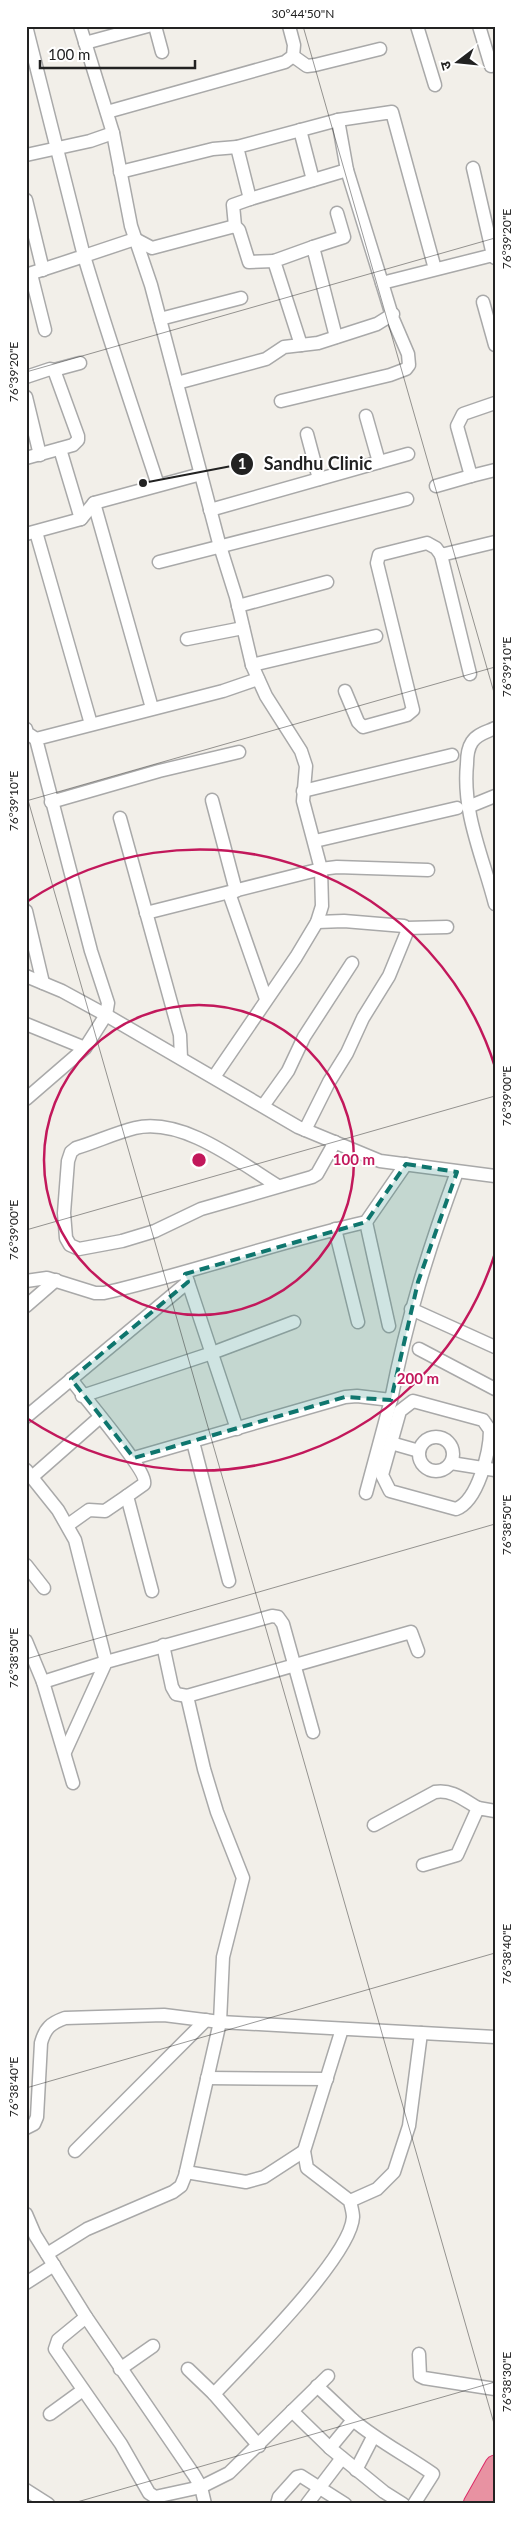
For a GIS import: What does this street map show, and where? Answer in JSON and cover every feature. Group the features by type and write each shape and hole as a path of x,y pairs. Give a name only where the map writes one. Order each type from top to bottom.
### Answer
{"highway":[{"path":"473,2504 495,2465"},
{"path":"490,2504 495,2494"}],"street":[{"path":"26,26 55,148 84,256 108,338 128,392 158,485"},
{"path":"80,26 113,133 135,239 160,319 210,510 238,606 252,665 279,719 301,751 306,766 305,813 315,841 321,869 322,906 317,922 214,1077"},
{"path":"85,43 148,26"},
{"path":"154,26 162,52"},
{"path":"106,112 285,62 293,56 294,45 289,26"},
{"path":"417,26 435,85"},
{"path":"480,26 491,66"},
{"path":"293,56 307,66 380,49"},
{"path":"120,172 213,149 237,147 338,120 392,112 435,269"},
{"path":"281,402 390,375 406,369 409,365 408,354 382,283 347,170 338,120"},
{"path":"300,130 313,180"},
{"path":"26,156 90,141 113,133"},
{"path":"237,147 250,199"},
{"path":"382,283 435,269 494,257 473,168"},
{"path":"336,213 344,237 274,261 249,262 239,230 235,226 233,205 347,170"},
{"path":"26,200 33,273 45,330"},
{"path":"33,273 135,239 152,248 235,226"},
{"path":"313,247 336,337"},
{"path":"274,261 301,345"},
{"path":"160,319 241,298"},
{"path":"483,302 495,345"},
{"path":"177,383 266,359 284,346 318,343 376,324 393,314"},
{"path":"26,377 31,374 80,363"},
{"path":"26,458 73,445 78,436 54,370"},
{"path":"26,397 40,454"},
{"path":"471,476 457,426 463,414 495,403"},
{"path":"366,416 378,462"},
{"path":"307,434 319,479"},
{"path":"60,449 81,519"},
{"path":"210,510 408,454"},
{"path":"436,486 495,470"},
{"path":"91,724 31,533 81,519 94,503 201,474"},
{"path":"158,562 407,499"},
{"path":"94,503 152,708"},
{"path":"441,555 495,542"},
{"path":"345,691 358,722 363,727 412,712 414,705 377,558 384,553 427,543 436,548 441,555 470,674"},
{"path":"238,606 327,582"},
{"path":"187,639 243,628"},
{"path":"252,665 376,636"},
{"path":"26,1099 85,1048 106,1015 108,1003 91,951 31,734 91,724 223,691 258,679"},
{"path":"495,728 477,736 468,751 463,807 490,873 495,904"},
{"path":"51,802 150,774 239,752"},
{"path":"304,791 452,755"},
{"path":"315,841 463,807 495,796"},
{"path":"212,800 233,892 266,999"},
{"path":"120,818 180,1036 181,1058"},
{"path":"146,913 321,869 428,870"},
{"path":"26,911 43,983"},
{"path":"317,922 344,921 406,928 446,927"},
{"path":"305,1130 368,1010 389,976 401,950 407,932 406,928"},
{"path":"263,1106 288,1071 304,1037 352,963"},
{"path":"26,976 106,1015 305,1130 380,1161 495,1176"},
{"path":"26,1024 85,1048"},
{"path":"278,1186 203,1139 164,1128 136,1128 76,1148 71,1152 68,1161 64,1213 66,1238 70,1245 79,1249 122,1241 155,1230 201,1209 278,1186 317,1174 335,1142"},
{"path":"26,1281 47,1278 94,1293 104,1293 186,1278 335,1229 366,1222 406,1164"},
{"path":"366,1493 391,1400 411,1308 427,1252 457,1172"},
{"path":"366,1222 389,1326"},
{"path":"335,1229 358,1322"},
{"path":"186,1278 237,1429"},
{"path":"26,1418 186,1278"},
{"path":"26,1306 56,1280"},
{"path":"411,1308 495,1347"},
{"path":"82,1396 212,1353 294,1322"},
{"path":"419,1349 495,1389"},
{"path":"68,1524 89,1510 105,1511 144,1484 146,1480 134,1458 99,1418 71,1379"},
{"path":"134,1458 345,1397 357,1396 391,1400"},
{"path":"413,1401 483,1420 490,1430 489,1470 470,1498 462,1507 456,1509 390,1491 382,1475 400,1411 413,1401"},
{"path":"65,1752 106,1662 78,1553 68,1524 29,1474 99,1418"},
{"path":"438,1437 444,1439 452,1447 451,1463 441,1471 429,1471 420,1464 419,1451 427,1439 438,1437"},
{"path":"193,1442 230,1581"},
{"path":"391,1443 419,1451"},
{"path":"451,1463 489,1470"},
{"path":"127,1496 152,1591"},
{"path":"26,1565 44,1588"},
{"path":"43,1682 163,1644 275,1616 283,1624 314,1732"},
{"path":"163,1644 172,1687 176,1694 187,1696 411,1632 418,1651"},
{"path":"26,1641 43,1682 73,1783"},
{"path":"26,2283 87,2229 173,2192 181,2186 186,2172 220,2022 223,1958 243,1878 238,1861 223,1831 209,1786 187,1696"},
{"path":"374,1825 435,1792 443,1790 451,1792 478,1808 495,1811"},
{"path":"423,1865 457,1855 478,1808"},
{"path":"26,2128 34,2124 37,2117 41,2043 44,2032 51,2023 66,2018 155,2015 220,2022 495,2037"},
{"path":"75,2151 206,2020"},
{"path":"214,2394 293,2310 340,2250 353,2217 350,2201 307,2168 304,2151 342,2029"},
{"path":"350,2201 377,2189 394,2172 409,2126 421,2033"},
{"path":"207,2078 327,2079"},
{"path":"186,2172 246,2182 264,2177 304,2151"},
{"path":"26,2216 86,2317 201,2486 205,2504"},
{"path":"86,2317 55,2344 57,2353 121,2444 149,2493 161,2497 201,2486 229,2473 259,2446 328,2376"},
{"path":"120,2369 153,2346"},
{"path":"419,2354 418,2371 420,2376 424,2378 495,2388"},
{"path":"188,2369 214,2394 259,2446"},
{"path":"317,2386 373,2437 400,2451 433,2474 414,2504"},
{"path":"50,2414 83,2390"},
{"path":"292,2412 356,2470 381,2498 403,2504"},
{"path":"330,2448 353,2420"},
{"path":"356,2470 373,2437"},
{"path":"307,2504 342,2458"},
{"path":"277,2504 279,2497 297,2477 304,2478 346,2504"},
{"path":"26,2490 48,2504"}],"highlighted area":[{"path":"406,1164 457,1172 418,1282 391,1400 345,1397 134,1458 71,1379 188,1282 185,1274 366,1222"}],"place":[{"name":"Sandhu Clinic","path":"143,483"}]}
